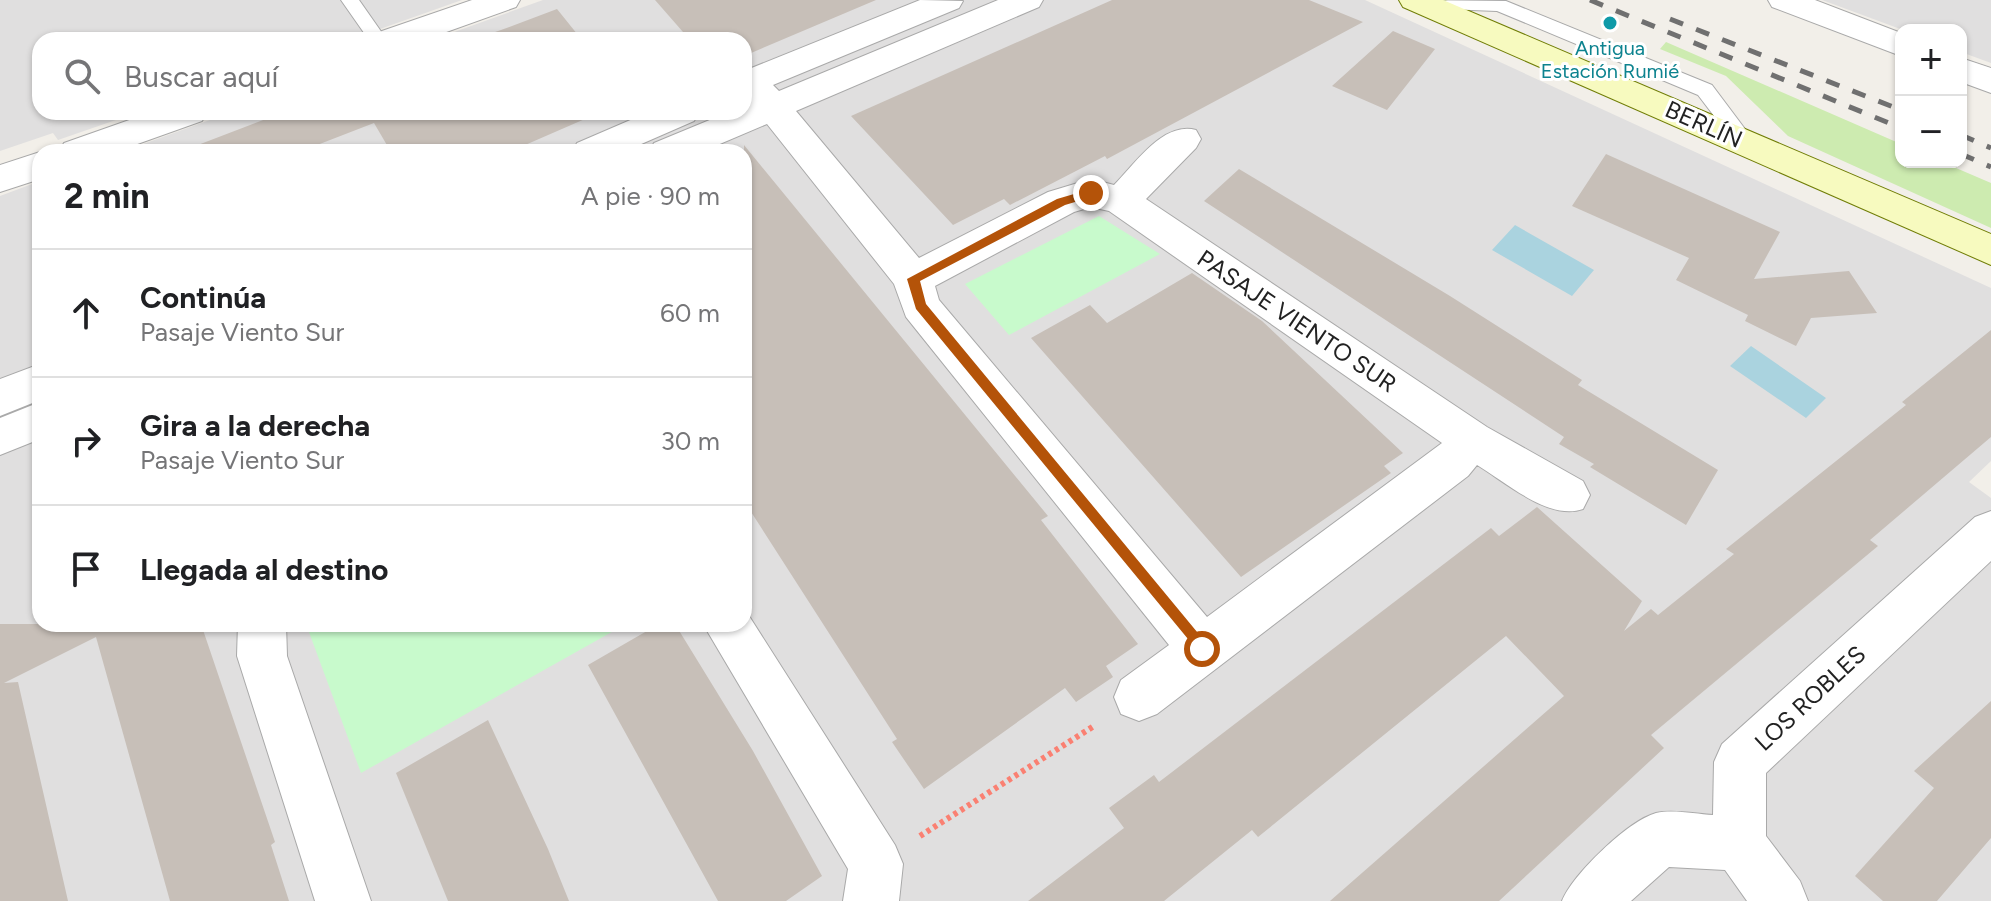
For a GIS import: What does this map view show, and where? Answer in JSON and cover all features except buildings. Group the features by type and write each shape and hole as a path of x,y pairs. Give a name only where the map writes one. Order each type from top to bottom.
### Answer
{"main road":[{"name":"BERLÍN","path":"1417,1 1991,250"}],"street":[{"path":"414,32 504,0"},
{"path":"756,91 950,0"},
{"path":"756,91 1027,0"},
{"path":"1784,0 1895,43"},
{"path":"1967,71 1991,81"},
{"path":"756,91 913,279 920,306 1202,649"},
{"path":"99,144 167,120"},
{"path":"608,144 663,120"},
{"path":"679,144 714,120"},
{"path":"1121,201 1183,139"},
{"path":"0,179 32,168"},
{"name":"PASAJE VIENTO SUR","path":"913,279 1061,202 1091,193 1121,201 1472,440 1567,495"},
{"path":"0,398 32,384"},
{"path":"0,437 32,423"},
{"path":"1139,697 1452,463 1472,440"},
{"name":"LOS ROBLES","path":"1739,844 1740,762 1991,531"},
{"path":"262,632 262,656 343,901"},
{"path":"732,632 874,882"},
{"path":"1590,901 1659,839 1739,844 1780,901"}],"lane":[{"path":"350,0 372,32"}],"path":[{"path":"874,882 1139,697"}],"shaded area":[{"path":"0,0 462,0 372,32 32,32 32,120 116,120 58,140 53,133 0,151"},
{"path":"543,0 1365,0 1991,288 1991,461 1969,482 1991,498 1991,901 0,901 0,196 32,184 32,632 752,632 752,144 143,144 210,120 752,120 752,32 454,32"},
{"path":"1822,0 1991,0 1991,63 1967,54 1967,24 1895,24 1895,27"}],"green space":[{"path":"1666,42 1895,141 1895,168 1956,168 1991,183 1991,228 1788,136 1726,76 1660,49"},
{"path":"1099,216 1160,254 1009,335 965,284"},
{"path":"309,632 612,632 361,773"}],"water":[{"path":"1515,225 1594,270 1572,296 1492,250"},
{"path":"1751,346 1826,398 1806,418 1730,366"}],"railway":[{"path":"1590,0 1895,126"},
{"path":"1670,19 1895,108"},
{"path":"1967,138 1991,148"},
{"path":"1967,157 1991,167"}],"place":[{"name":"Antigua Estación Rumié","path":"1610,23"}],"route":[{"path":"1091,193 1061,202 913,279 920,306 1202,649"}]}
